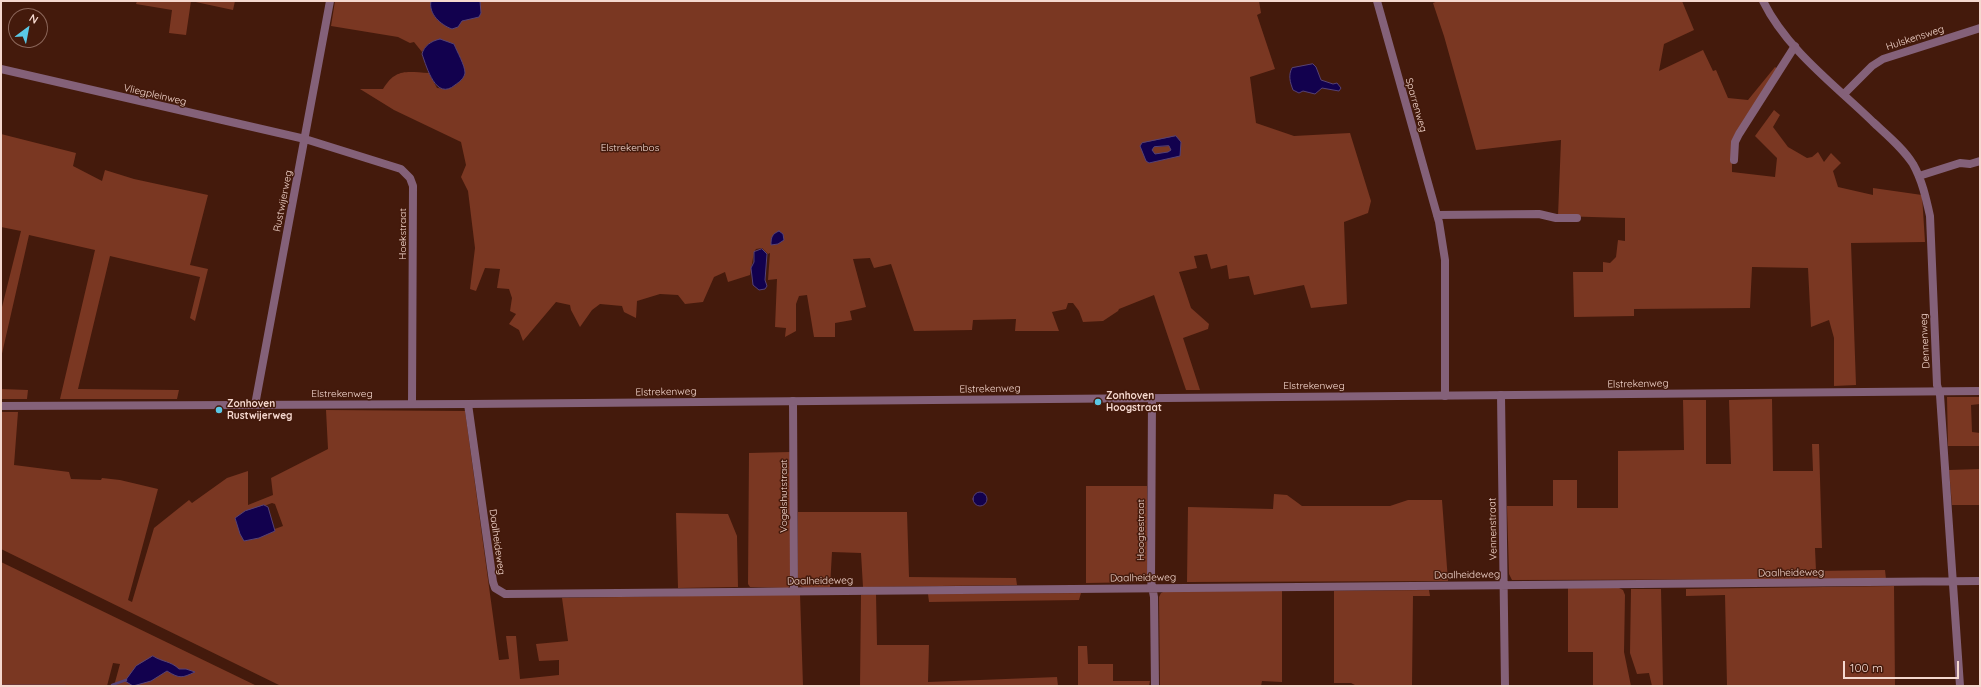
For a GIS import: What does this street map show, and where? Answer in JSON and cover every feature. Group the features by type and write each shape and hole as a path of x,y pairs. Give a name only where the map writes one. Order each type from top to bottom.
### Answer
{"street":[{"name":"Rustwijerweg","path":"255,405 330,1"},
{"name":"Sparrenweg","path":"1377,1 1437,215 1445,260 1445,396"},
{"name":"Dennenweg","path":"1763,1 1795,46 1898,146 1912,163 1919,176 1930,216 1939,391 1960,686"},
{"name":"Hulskensweg","path":"1844,94 1872,66 1883,59 1980,28"},
{"path":"1734,160 1735,142 1739,134 1795,46"},
{"name":"Vliegpleinweg","path":"1,69 305,139"},
{"name":"Hoekstraat","path":"305,139 401,169 410,178 413,186 412,404"},
{"path":"1919,176 1960,163 1970,164 1980,161"},
{"path":"1437,215 1539,214 1556,218 1577,218"},
{"name":"Elstrekenweg","path":"1,406 468,404 1980,390"},
{"name":"Vennenstraat","path":"1501,395 1505,686"},
{"name":"Hoogtestraat","path":"1152,398 1151,581 1154,588 1155,686"},
{"name":"Vogelshutstraat","path":"793,401 794,591"},
{"name":"Daalheideweg","path":"468,404 493,582 499,592 511,595 794,591 1980,581"}],"green space":[{"path":"137,1 191,1 186,35 169,33 172,10 136,4"},
{"path":"191,1 235,1 233,10"},
{"name":"Elstrekenbos","path":"335,1 1259,1 1261,13 1257,15 1275,69 1250,77 1256,123 1294,136 1350,133 1371,201 1368,213 1344,222 1347,304 1311,308 1304,285 1254,295 1249,276 1229,279 1227,265 1211,269 1207,254 1194,256 1197,268 1179,272 1191,308 1209,324 1208,329 1183,338 1200,390 1186,390 1154,295 1119,309 1103,321 1083,322 1079,311 1073,303 1068,303 1066,309 1052,312 1059,331 1015,331 1016,319 973,320 972,330 914,331 891,264 874,268 870,258 853,259 866,307 850,311 852,320 835,323 835,337 814,337 807,295 799,296 796,304 796,331 785,337 786,328 775,327 777,279 768,280 770,253 768,254 762,248 756,249 754,252 750,275 728,282 725,272 714,277 703,302 685,304 678,295 660,294 637,301 636,318 624,312 622,306 600,304 592,310 580,327 570,305 556,302 523,341 519,330 509,324 516,314 510,311 512,298 509,289 497,288 500,269 485,268 476,291 470,289 475,248 468,191 461,177 466,165 461,142 394,110 360,89 383,89 397,74 408,72 429,73 437,88 450,88 460,82 465,74 454,44 444,41 432,42 425,47 422,52 414,42 410,43 398,37 331,26"},
{"path":"1438,1 1682,1 1694,30 1664,44 1659,71 1703,50 1713,71 1716,70 1728,98 1748,100 1775,67 1778,69 1732,154 1732,172 1775,177 1777,158 1755,136 1774,110 1780,115 1773,127 1788,147 1807,158 1812,157 1818,152 1824,162 1831,153 1841,163 1833,171 1838,187 1873,195 1873,188 1922,195 1925,242 1851,243 1856,385 1834,386 1834,338 1829,320 1811,327 1808,268 1752,267 1750,308 1634,309 1634,316 1574,317 1573,272 1603,272 1603,262 1610,263 1616,257 1618,240 1625,241 1625,218 1558,216 1561,140 1476,150 1444,36 1433,3"},
{"path":"1,134 76,153 73,166 102,181 105,170 134,179 208,195 190,265 208,269 195,321 190,318 200,277 110,256 78,389 179,390 177,399 60,399 95,250 29,235 1,358 1,311 21,231 1,227"},
{"path":"1,389 28,390 27,399 1,399"},
{"path":"1947,397 1980,397 1980,404 1971,405 1972,432 1980,433 1980,446 1948,446"},
{"path":"1772,399 1773,471 1813,471 1812,444 1819,444 1822,548 1815,548 1816,571 1885,570 1886,579 1512,580 1509,574 1507,506 1553,506 1553,480 1577,480 1577,508 1618,508 1618,451 1684,450 1683,400 1706,400 1706,464 1731,464 1729,400"},
{"path":"326,410 465,411 499,660 509,659 506,636 516,636 520,679 559,675 559,660 539,661 536,644 568,641 562,598 800,594 803,686 281,686 1,549 1,412 18,412 14,465 69,472 71,479 101,480 102,478 120,480 158,489 128,600 132,602 154,528 189,500 192,503 227,478 248,471 248,505 273,495 271,478 328,449","holes":["272,503 275,504 283,526 247,539 240,515"]},
{"path":"790,452 790,585 788,588 750,587 748,584 749,453"},
{"path":"1980,469 1980,505 1952,505 1949,470"},
{"path":"1086,486 1147,486 1147,582 1086,583"},
{"path":"1274,494 1287,495 1302,506 1390,506 1408,500 1442,500 1448,581 1187,582 1188,507 1273,509"},
{"path":"798,512 907,512 909,577 1016,578 1017,585 863,587 861,553 832,552 830,587 804,588 800,586 798,581"},
{"path":"676,513 728,514 737,536 738,587 678,588"},
{"path":"1,562 257,686 114,686 120,664 113,663 107,686 1,686"},
{"path":"1894,586 1895,686 1727,686 1725,595 1686,596 1686,589"},
{"path":"1568,588 1619,588 1623,590 1625,595 1624,652 1631,686 1593,686 1593,652 1568,652"},
{"path":"1631,589 1661,589 1663,686 1652,686 1649,673 1637,674 1630,653"},
{"path":"1429,590 1430,596 1413,596 1412,686 1357,686 1351,683 1334,683 1334,591"},
{"path":"1165,591 1282,591 1282,682 1262,681 1261,686 1160,686 1159,597 1161,593"},
{"path":"1081,593 1079,600 929,602 928,594"},
{"path":"876,594 877,645 929,645 928,682 1057,677 1058,686 860,686 861,595"},
{"path":"1078,646 1087,646 1088,664 1113,664 1113,681 1150,681 1149,686 1078,686"}],"shaded area":[{"path":"431,1 480,1 481,13 479,17 462,21 458,27 452,29 444,25 433,15 431,10"},
{"path":"440,39 454,44 465,70 462,79 448,89 443,89 433,81 422,54 428,44"},
{"path":"1313,64 1316,67 1321,80 1333,84 1337,83 1341,88 1339,91 1322,88 1315,94 1303,91 1299,93 1293,90 1290,79 1292,68"},
{"path":"1176,136 1181,142 1180,156 1149,163 1146,161 1140,146 1142,143","holes":["1169,146 1171,150 1168,152 1155,154 1152,150 1154,147"]},
{"path":"779,231 783,234 784,240 778,244 771,245 772,236"},
{"path":"762,249 767,254 765,280 767,286 765,289 759,290 753,285 751,268 754,262 754,252"},
{"path":"980,492 985,494 987,499 985,504 980,506 975,504 973,499 975,494"},
{"path":"264,505 268,507 275,531 259,538 244,541 235,518 245,511"},
{"path":"153,656 173,664 179,669 186,669 195,672 181,677 167,671 151,681 133,686 125,681 136,666"}],"waterway":[{"path":"112,685 126,680"},
{"path":"1,686 65,686"}],"place":[{"name":"Zonhoven Hoogstraat","path":"1098,402"},
{"name":"Zonhoven Rustwijerweg","path":"219,410"}]}
